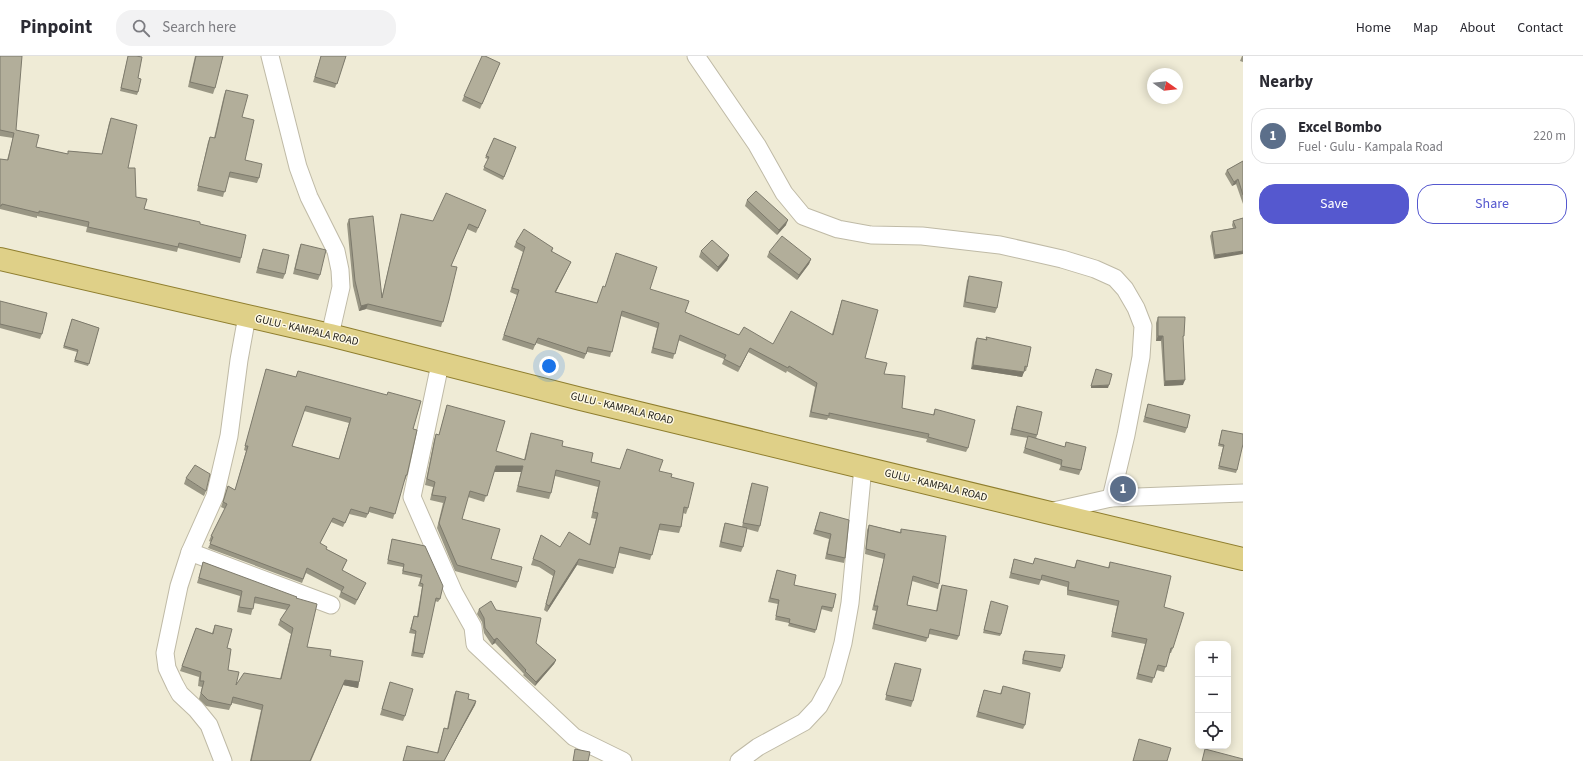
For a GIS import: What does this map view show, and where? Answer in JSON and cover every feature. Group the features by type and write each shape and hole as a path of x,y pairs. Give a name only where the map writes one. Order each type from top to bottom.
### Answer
{"main road":[{"name":"GULU - KAMPALA ROAD","path":"0,259 330,335 440,364 863,468 1243,559"}],"street":[{"path":"270,56 298,166 309,197 336,251 341,288 330,335"},
{"path":"696,56 757,145 784,193 804,216 838,229 871,235 922,236 1000,245 1062,259 1095,269 1115,278 1125,289 1143,326 1141,357 1126,435 1111,498"},
{"path":"223,761 209,725 196,709 180,694 167,668 165,653 179,586 190,552 215,496 229,436 239,360 247,316"},
{"path":"440,364 412,497 454,593 473,627 475,644 574,737 623,761"},
{"path":"739,761 758,747 804,722 820,706 833,680 850,603 863,468"},
{"path":"1046,512 1111,498 1243,493"},
{"path":"190,552 331,605"}],"building":[{"path":"0,56 22,56 16,130 39,135 36,147 68,154 68,151 102,154 111,118 137,125 128,168 135,168 136,197 147,199 144,209 200,222 200,224 246,235 241,258 179,243 178,247 88,227 89,222 39,211 39,213 2,204 0,206 0,159 8,160 14,133 0,130"},
{"path":"128,56 142,57 138,78 141,79 138,92 121,88"},
{"path":"196,56 223,56 215,88 190,82"},
{"path":"321,56 346,56 337,84 315,77"},
{"path":"482,56 500,63 482,104 464,96"},
{"path":"226,90 248,95 242,117 254,120 245,160 262,164 259,178 230,172 225,192 198,186 210,137 215,138"},
{"path":"494,138 516,147 504,177 484,167 489,157 486,156"},
{"path":"1243,161 1243,195 1238,179 1234,182 1227,170"},
{"path":"756,191 788,220 779,230 747,200"},
{"path":"446,193 486,210 478,228 469,224 451,266 457,267 443,322 368,304 361,306 355,281 349,219 373,216 382,298 401,214 433,221"},
{"path":"1243,218 1243,251 1215,255 1212,232 1236,228 1233,221"},
{"path":"524,229 553,248 551,251 571,262 555,292 597,303 603,286 605,287 616,253 657,267 650,289 689,301 685,312 739,335 744,327 773,344 791,311 833,335 842,300 878,310 865,358 887,363 884,374 905,376 902,408 934,415 935,409 975,420 968,448 928,437 929,434 829,413 829,416 811,412 817,383 789,366 788,368 750,348 740,367 724,359 726,355 680,335 675,354 653,348 659,323 622,311 612,352 588,347 586,354 538,338 535,345 504,335 519,290 512,288 525,247 516,242"},
{"path":"782,236 811,259 799,275 769,252"},
{"path":"712,240 729,255 718,267 701,251"},
{"path":"301,244 326,250 320,275 295,269"},
{"path":"263,249 289,255 285,274 258,268"},
{"path":"969,276 1002,282 997,308 965,302"},
{"path":"0,301 47,313 42,334 0,324"},
{"path":"1158,317 1185,317 1183,336 1185,380 1165,381 1163,336 1158,336"},
{"path":"72,319 99,328 89,364 75,360 78,350 64,346"},
{"path":"986,337 1031,347 1027,367 1025,366 1024,372 973,365 977,338 987,340"},
{"path":"266,369 296,377 298,371 387,395 388,392 421,401 413,429 417,430 407,475 395,514 370,507 368,514 351,509 345,523 333,518 320,543 327,547 326,549 347,560 342,570 366,583 357,600 341,592 344,587 307,568 303,579 210,544 213,537 211,536 227,504 223,502 228,486 235,490 248,446 245,446","holes":["306,406 351,418 339,459 292,446"]},
{"path":"1096,369 1112,374 1109,385 1091,386"},
{"path":"1148,404 1190,415 1187,428 1145,417"},
{"path":"447,405 505,421 496,451 525,460 531,433 563,441 562,446 593,453 591,462 620,469 627,449 663,460 659,471 672,474 671,477 694,483 688,508 684,507 681,527 660,524 652,555 620,547 615,568 579,559 549,606 546,604 555,571 533,559 541,535 560,547 569,532 590,545 598,513 593,512 600,481 556,470 551,493 518,486 523,466 496,466 487,496 470,491 462,519 500,529 491,559 522,567 518,582 457,565 439,523 446,497 432,495 435,482 427,479 436,434 439,435"},
{"path":"1017,406 1042,412 1037,435 1012,429"},
{"path":"1222,430 1243,434 1243,444 1237,470 1219,466 1224,445 1219,444"},
{"path":"1028,436 1065,447 1066,442 1086,447 1081,470 1061,466 1062,460 1025,448"},
{"path":"195,465 210,474 206,491 186,478"},
{"path":"752,483 768,487 760,526 743,523"},
{"path":"820,512 849,520 845,558 827,554 831,534 815,530"},
{"path":"725,523 747,528 743,547 721,542"},
{"path":"869,525 901,533 901,529 946,536 939,584 913,576 907,605 937,611 942,585 967,590 959,636 930,629 928,638 874,624 878,606 874,606 885,554 866,549"},
{"path":"392,539 425,546 443,586 440,599 436,598 424,654 413,652 416,631 411,629 414,616 418,617 423,584 420,583 422,575 403,571 404,564 388,560"},
{"path":"1035,558 1075,568 1077,560 1109,568 1110,562 1171,576 1164,607 1184,613 1173,648 1171,648 1166,667 1158,665 1154,678 1138,674 1147,639 1112,632 1119,601 1068,590 1069,582 1042,575 1041,580 1011,573 1014,559 1033,564"},
{"path":"203,562 297,597 296,598 317,604 307,647 331,650 330,656 363,661 359,682 345,680 310,761 251,761 263,705 233,697 231,705 208,700 201,693 204,681 200,681 201,672 182,666 196,628 213,634 215,625 232,629 227,648 231,649 228,670 239,672 236,685 244,673 281,679 293,628 280,620 290,605 255,597 253,609 239,607 242,591 199,578"},
{"path":"777,570 796,575 794,585 836,594 833,608 822,606 816,630 789,623 790,619 776,616 779,600 770,598"},
{"path":"491,601 496,610 541,618 536,643 556,660 536,682 497,638 494,640 485,628 484,618 479,609"},
{"path":"991,601 1008,606 1001,634 984,630"},
{"path":"1025,651 1065,655 1062,668 1023,660"},
{"path":"895,663 921,669 913,701 886,695"},
{"path":"390,682 413,689 405,716 382,709"},
{"path":"1003,686 1030,693 1025,725 978,712 984,690 1001,694"},
{"path":"456,691 469,694 468,699 476,701 444,761 403,761 407,746 438,753 444,728 448,729"},
{"path":"1139,739 1171,748 1167,761 1133,761"},
{"path":"575,749 590,752 588,761 573,761"},
{"path":"1205,749 1243,759 1243,761 1202,761"}],"place":[{"name":"Excel Bombo","path":"1123,489"}]}
